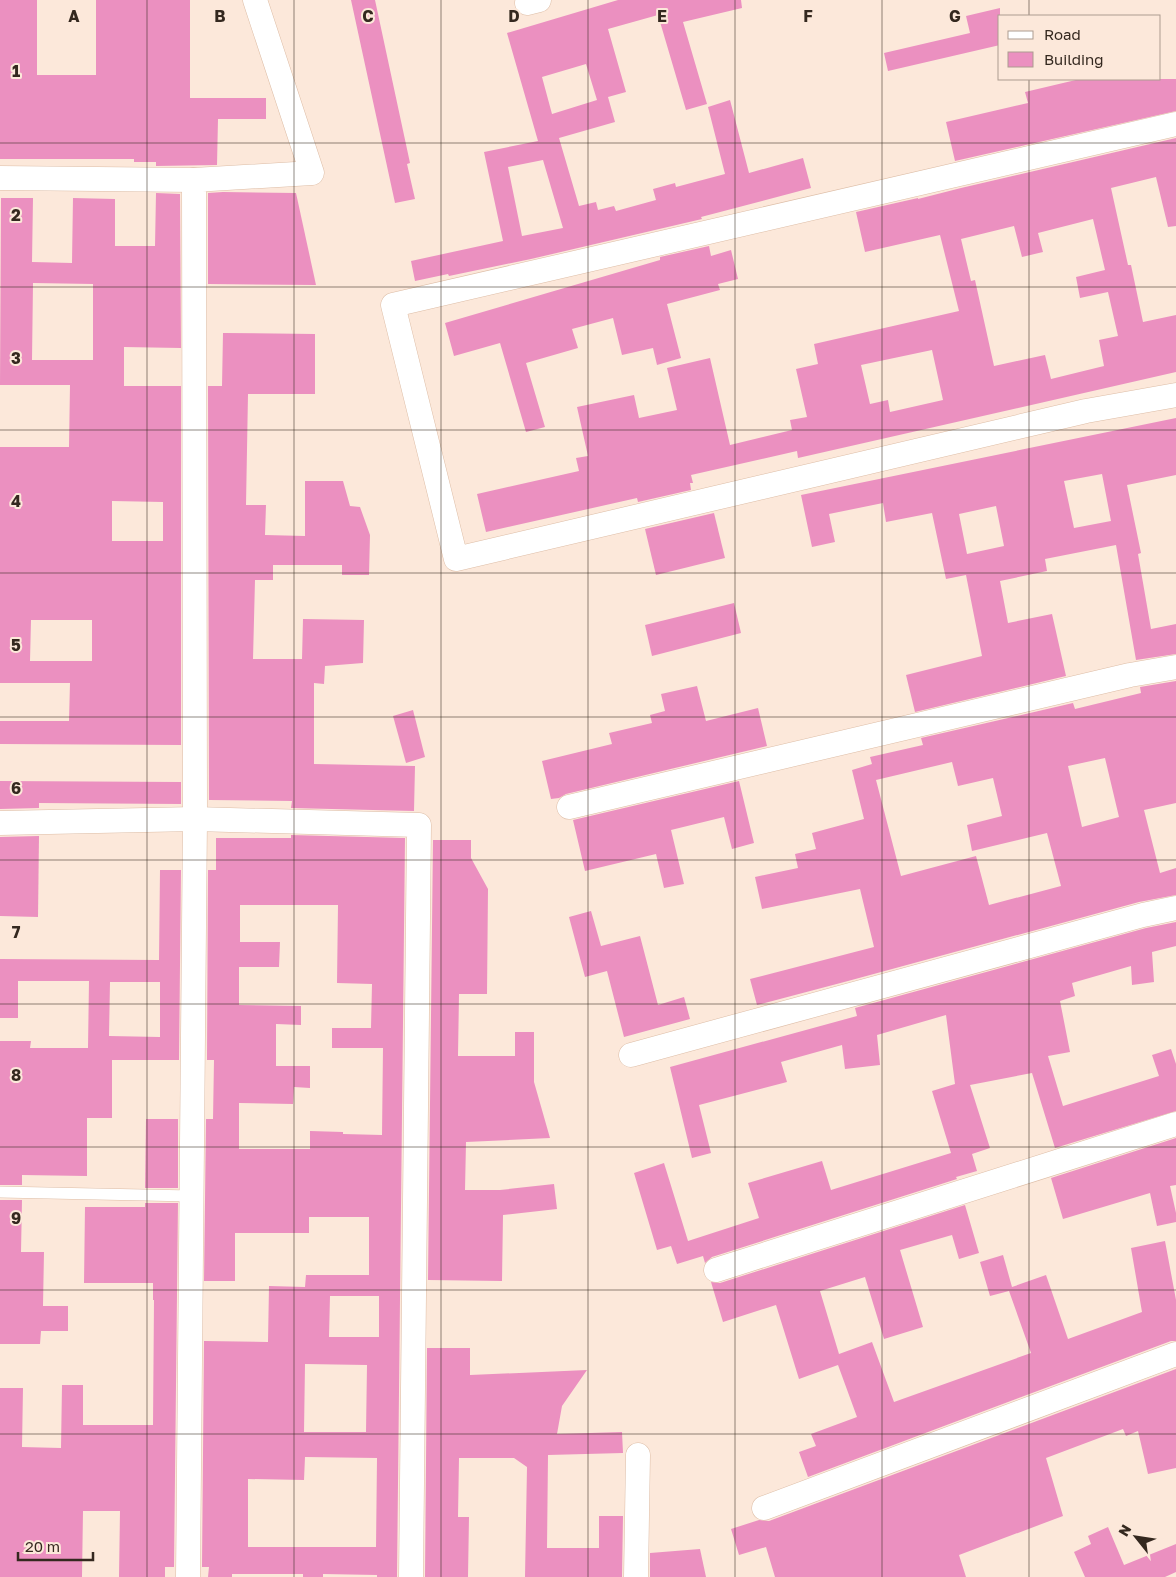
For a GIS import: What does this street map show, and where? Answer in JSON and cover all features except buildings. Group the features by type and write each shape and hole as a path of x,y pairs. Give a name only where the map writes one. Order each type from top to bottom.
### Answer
{"street":[{"path":"0,178 194,180 312,173 255,0"},
{"path":"1176,124 393,305 456,559 1086,411 1176,395"},
{"path":"188,1577 195,820 194,180"},
{"path":"569,807 1130,675 1176,667"},
{"path":"0,823 195,820 419,825 411,1577"},
{"path":"632,1055 1124,920 1176,908"},
{"path":"716,1270 1176,1124"},
{"path":"764,1508 1176,1354"},
{"path":"636,1577 638,1455"}],"lane":[{"path":"0,1192 192,1196"}]}
